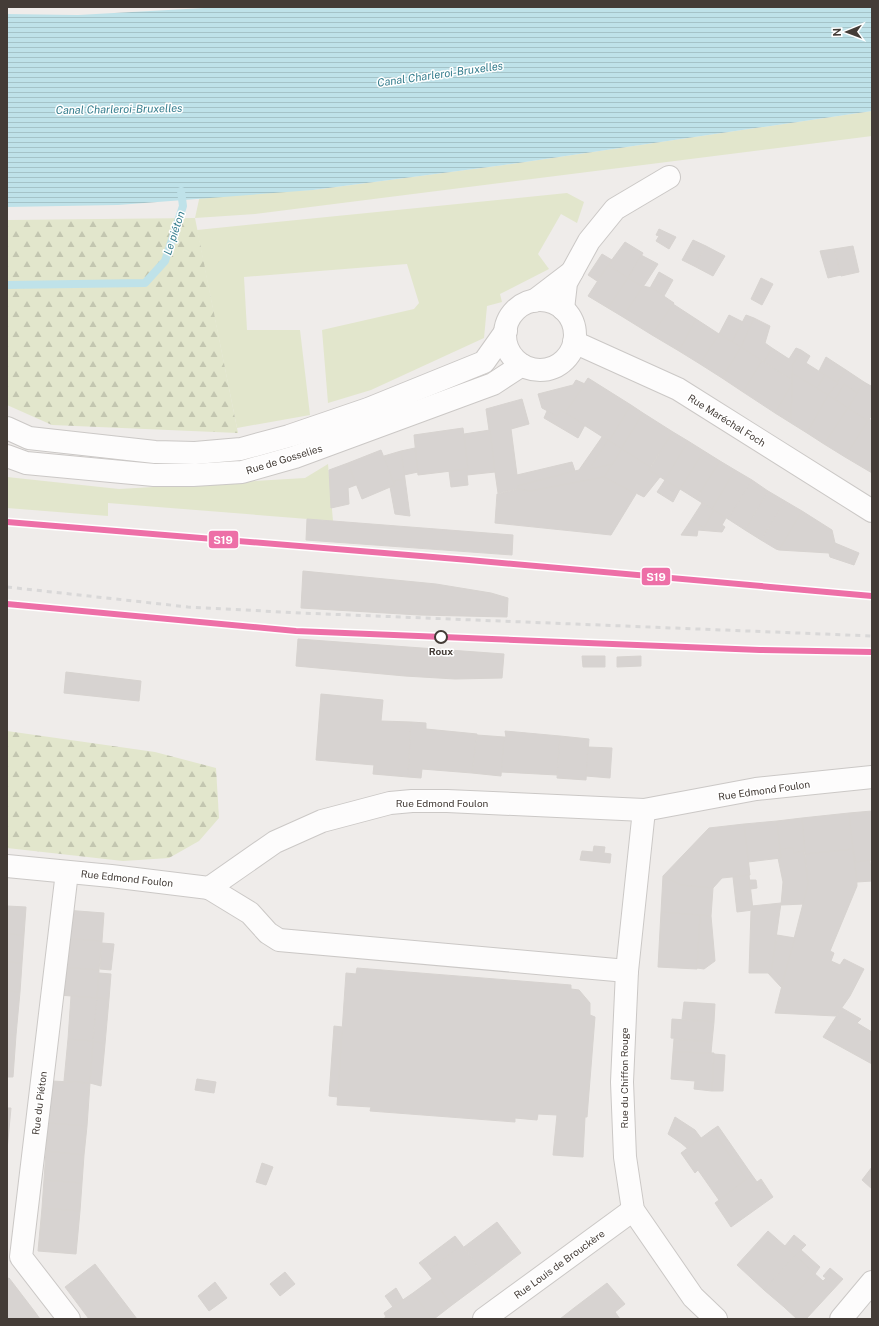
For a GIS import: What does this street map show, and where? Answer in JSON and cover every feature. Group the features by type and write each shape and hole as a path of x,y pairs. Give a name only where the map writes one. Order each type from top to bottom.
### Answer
{"street":[{"path":"563,309 566,283 589,241 614,209 669,177"},
{"path":"534,301 545,300 563,309 573,324 575,333 574,342 570,353 564,361 554,367 544,370 532,369 522,365 514,359 506,341 506,331 509,320 515,311 534,301 572,272"},
{"name":"Rue de Gosselies","path":"7,428 29,438 156,452 195,454 241,450 290,436 368,410 484,362 506,331"},
{"name":"Rue Maréchal Foch","path":"574,342 678,389 872,511"},
{"name":"Rue de Gosselies","path":"7,456 26,463 154,475 193,475 242,472 295,457 493,384 522,365"},
{"name":"Rue Edmond Foulon","path":"7,866 209,888 275,842 322,821 390,803 412,801 447,801 644,810 756,789 872,777"},
{"name":"Rue du Chiffon Rouge","path":"644,810 627,971 622,1082 625,1157 633,1210 693,1297 716,1319"},
{"name":"Rue du Piéton","path":"67,872 21,1257 69,1319"},
{"path":"209,888 250,913 268,933 278,940 627,971"},
{"name":"Rue Louis de Brouckère","path":"484,1319 633,1210"},
{"path":"842,1319 872,1282"}],"green space":[{"path":"872,111 872,136 255,214 195,218 200,195 313,190 504,165"},
{"path":"567,193 584,202 577,223 561,214 538,254 549,269 500,294 502,302 487,306 484,338 371,390 328,403 322,330 414,309 419,303 407,264 244,277 247,330 300,330 310,415 237,428 197,230"},
{"path":"195,218 238,433 52,425 7,405 7,220"},
{"path":"328,464 333,521 108,503 108,516 7,508 7,477 119,489 305,478"},
{"path":"7,731 155,752 216,768 219,818 199,841 169,858 123,861 7,848"}],"water":[{"name":"Canal Charleroi-Bruxelles","path":"222,7 872,7 872,111 504,165 313,190 118,205 7,207 7,14 78,15"}],"building":[{"path":"659,229 676,237 669,249 656,241 659,236 656,235"},
{"path":"693,240 706,246 694,266 682,260"},
{"path":"625,242 643,253 628,278 608,265"},
{"path":"706,246 725,256 713,276 694,266"},
{"path":"853,246 859,272 841,276 834,249"},
{"path":"834,249 841,275 828,278 820,251"},
{"path":"602,254 612,260 597,281 588,275"},
{"path":"641,255 658,264 643,287 628,278"},
{"path":"608,265 628,278 608,308 588,296"},
{"path":"659,272 673,280 664,296 650,288"},
{"path":"628,278 643,287 623,317 608,308"},
{"path":"761,278 773,284 762,305 751,299"},
{"path":"643,286 652,288 674,303 652,335 623,317"},
{"path":"673,304 696,319 679,351 652,335"},
{"path":"729,315 743,322 732,342 719,334"},
{"path":"746,315 754,318 741,347 732,342"},
{"path":"754,318 770,326 765,343 772,348 764,362 741,347"},
{"path":"696,319 719,334 700,364 679,351"},
{"path":"719,334 741,347 722,378 700,364"},
{"path":"741,347 762,361 743,392 722,378"},
{"path":"772,348 789,359 796,348 801,350 792,366 792,380 764,362"},
{"path":"801,350 810,356 806,363 825,375 817,388 792,373 792,366"},
{"path":"826,357 846,370 838,383 819,371"},
{"path":"762,361 792,380 792,384 775,413 743,392"},
{"path":"846,370 864,382 857,393 844,384 835,400 828,395"},
{"path":"792,373 828,395 807,433 791,423"},
{"path":"825,375 838,383 828,395 817,388"},
{"path":"588,378 631,405 609,441 565,413"},
{"path":"576,380 585,384 565,413 561,410 557,416 542,408 538,394 573,385"},
{"path":"864,382 871,386 872,384 872,415 868,421 848,408"},
{"path":"792,384 791,423 775,413"},
{"path":"844,384 857,393 848,408 835,400"},
{"path":"828,395 848,408 824,444 807,433"},
{"path":"522,399 529,424 511,429 517,475 572,462 575,471 517,486 517,489 498,493 486,409"},
{"path":"631,405 643,413 621,449 609,441"},
{"path":"848,408 868,421 845,457 824,444"},
{"path":"561,410 585,425 578,438 544,418 547,411 557,416"},
{"path":"643,413 673,432 650,467 621,449"},
{"path":"869,419 872,421 872,462 867,470 845,457"},
{"path":"463,428 468,469 418,475 414,435"},
{"path":"490,430 495,472 467,475 468,485 451,487 449,471 468,469 464,434"},
{"path":"673,432 688,441 665,480 649,470"},
{"path":"602,437 608,440 590,469 613,464 604,477 530,491 517,489 517,486 579,470"},
{"path":"608,440 622,449 613,464 590,469 590,468"},
{"path":"688,441 704,451 680,489 665,480"},
{"path":"415,448 418,472 404,475 401,451"},
{"path":"622,449 650,467 649,470 660,477 644,497 636,493 635,494 604,477"},
{"path":"381,450 395,485 362,499 348,463"},
{"path":"401,451 405,479 393,481 384,456"},
{"path":"704,451 720,461 696,499 680,489"},
{"path":"720,461 735,470 712,509 696,499"},
{"path":"872,462 872,473 867,470"},
{"path":"348,463 356,485 348,488 349,504 331,508 329,470"},
{"path":"735,470 752,480 728,519 712,509"},
{"path":"604,477 636,494 611,535 495,523 497,494 519,489 530,491"},
{"path":"405,479 410,516 395,514 390,487 395,485 393,481"},
{"path":"665,480 680,489 673,502 657,492"},
{"path":"752,480 768,491 745,530 728,519"},
{"path":"768,491 785,501 761,540 745,530"},
{"path":"785,501 802,511 779,550 761,540"},
{"path":"702,503 714,510 704,528 691,520"},
{"path":"714,510 726,518 722,525 725,527 722,532 698,530 697,536 681,535 691,520 704,528"},
{"path":"802,511 832,530 835,543 829,553 779,550"},
{"path":"307,519 513,535 512,555 306,540"},
{"path":"835,543 859,553 854,565 830,557 829,553"},
{"path":"303,571 436,584 491,593 508,598 507,617 419,615 301,608"},
{"path":"298,639 504,654 502,678 455,679 296,666"},
{"path":"582,656 605,656 605,667 583,667"},
{"path":"641,656 641,666 617,667 617,657"},
{"path":"66,672 141,681 139,701 64,693"},
{"path":"321,694 383,700 381,721 411,722 408,777 373,774 374,765 316,760"},
{"path":"411,722 426,723 426,729 477,734 472,773 422,769 421,778 408,777"},
{"path":"505,731 560,736 557,775 501,772 504,737 506,737"},
{"path":"477,735 504,737 501,776 472,773"},
{"path":"560,736 589,739 586,780 557,778"},
{"path":"588,747 612,748 610,778 586,776"},
{"path":"872,811 872,860 856,862 849,813"},
{"path":"849,813 853,849 805,854 802,818"},
{"path":"802,818 805,851 793,853 793,848 780,849 777,821"},
{"path":"777,821 781,858 748,862 744,824"},
{"path":"744,824 750,875 722,878 713,888 681,885 663,876 709,828"},
{"path":"594,846 605,847 604,853 611,854 610,863 580,860 582,851 593,852"},
{"path":"793,848 793,853 804,851 808,884 804,904 781,905 783,882 778,858 781,858 780,849"},
{"path":"853,849 856,862 857,886 830,951 834,953 831,961 840,965 844,959 864,969 850,996 836,1016 775,1013 808,884 805,854"},
{"path":"853,850 856,862 870,860 872,881 857,882"},
{"path":"749,875 753,910 737,912 733,877"},
{"path":"663,876 681,885 713,888 711,916 661,912"},
{"path":"750,880 756,880 757,888 751,889"},
{"path":"781,903 771,973 749,973 752,906"},
{"path":"7,906 26,907 24,935 7,934"},
{"path":"65,910 104,913 102,941 63,938"},
{"path":"661,912 700,915 697,969 658,967"},
{"path":"700,915 711,916 715,961 704,969 697,968"},
{"path":"7,934 24,935 22,963 7,962"},
{"path":"777,935 795,938 781,987 768,973 771,973"},
{"path":"63,938 102,941 99,970 61,967"},
{"path":"102,943 114,944 111,970 100,969"},
{"path":"7,962 22,963 20,992 7,991"},
{"path":"61,967 99,970 97,998 59,995"},
{"path":"357,968 571,985 571,989 579,990 590,1003 590,1015 595,1017 587,1117 585,1117 583,1157 553,1155 557,1115 538,1114 537,1120 515,1118 515,1122 370,1111 371,1107 337,1105 346,973 356,974"},
{"path":"99,973 111,974 109,999 97,998"},
{"path":"7,991 20,992 16,1035 7,1034"},
{"path":"71,996 97,998 93,1041 68,1039"},
{"path":"97,998 109,999 105,1044 93,1041"},
{"path":"684,1002 715,1004 714,1022 682,1019"},
{"path":"842,1008 861,1019 857,1023 872,1032 872,1064 823,1037"},
{"path":"672,1019 714,1022 712,1042 671,1038"},
{"path":"334,1026 342,1027 338,1097 329,1096"},
{"path":"7,1034 16,1035 13,1077 7,1077"},
{"path":"68,1039 93,1041 90,1083 64,1081"},
{"path":"674,1039 712,1042 711,1053 673,1052"},
{"path":"93,1041 105,1044 101,1086 90,1083"},
{"path":"673,1052 714,1053 712,1091 694,1089 695,1081 671,1079"},
{"path":"714,1054 725,1055 723,1091 712,1091"},
{"path":"197,1079 216,1082 214,1093 195,1090"},
{"path":"52,1081 90,1083 87,1126 48,1123"},
{"path":"7,1108 11,1108 7,1150"},
{"path":"675,1117 695,1130 701,1138 687,1148 668,1134"},
{"path":"48,1123 87,1126 84,1155 46,1151"},
{"path":"718,1126 752,1175 747,1180 712,1130"},
{"path":"712,1130 747,1180 719,1200 698,1170 695,1173 681,1153"},
{"path":"46,1151 84,1155 82,1183 44,1180"},
{"path":"262,1163 273,1167 266,1185 256,1182"},
{"path":"872,1167 872,1189 862,1180"},
{"path":"752,1175 757,1182 761,1179 773,1197 731,1227 715,1203"},
{"path":"44,1180 82,1183 80,1211 42,1208"},
{"path":"42,1208 80,1211 76,1254 38,1251"},
{"path":"497,1222 521,1253 487,1279 464,1247"},
{"path":"768,1231 795,1255 764,1290 737,1265"},
{"path":"794,1235 806,1245 795,1256 785,1246"},
{"path":"455,1236 462,1245 427,1272 419,1263"},
{"path":"462,1245 487,1279 452,1305 427,1272"},
{"path":"801,1250 820,1267 815,1274 795,1256"},
{"path":"795,1255 814,1273 784,1307 764,1290"},
{"path":"95,1264 121,1298 93,1319 89,1319 65,1287"},
{"path":"830,1268 843,1279 806,1319 797,1319 784,1307 814,1273 823,1281 826,1278 823,1276"},
{"path":"285,1272 295,1284 280,1296 270,1284"},
{"path":"9,1278 35,1312 26,1319 7,1319 7,1279"},
{"path":"432,1279 452,1305 434,1319 432,1319 413,1293"},
{"path":"215,1282 227,1298 209,1311 198,1296"},
{"path":"607,1283 625,1304 615,1312 620,1319 582,1319 574,1308"},
{"path":"396,1288 403,1300 393,1307 385,1296"},
{"path":"413,1293 432,1319 404,1319 394,1306"},
{"path":"121,1298 137,1319 93,1319"},
{"path":"394,1306 404,1319 383,1319 386,1317 384,1313"},
{"path":"574,1308 582,1319 560,1319"},
{"path":"35,1312 40,1319 26,1319"}],"waterway":[{"name":"Le piéton","path":"7,285 145,283 165,261 183,206 181,191"}],"railway":[{"path":"7,587 188,607 301,613 872,636"}],"transit line":[{"name":"S19","path":"7,522 469,560 872,596"},
{"name":"S19","path":"7,604 296,631 760,650 872,652"}],"place":[{"name":"Roux","path":"441,637"}]}
